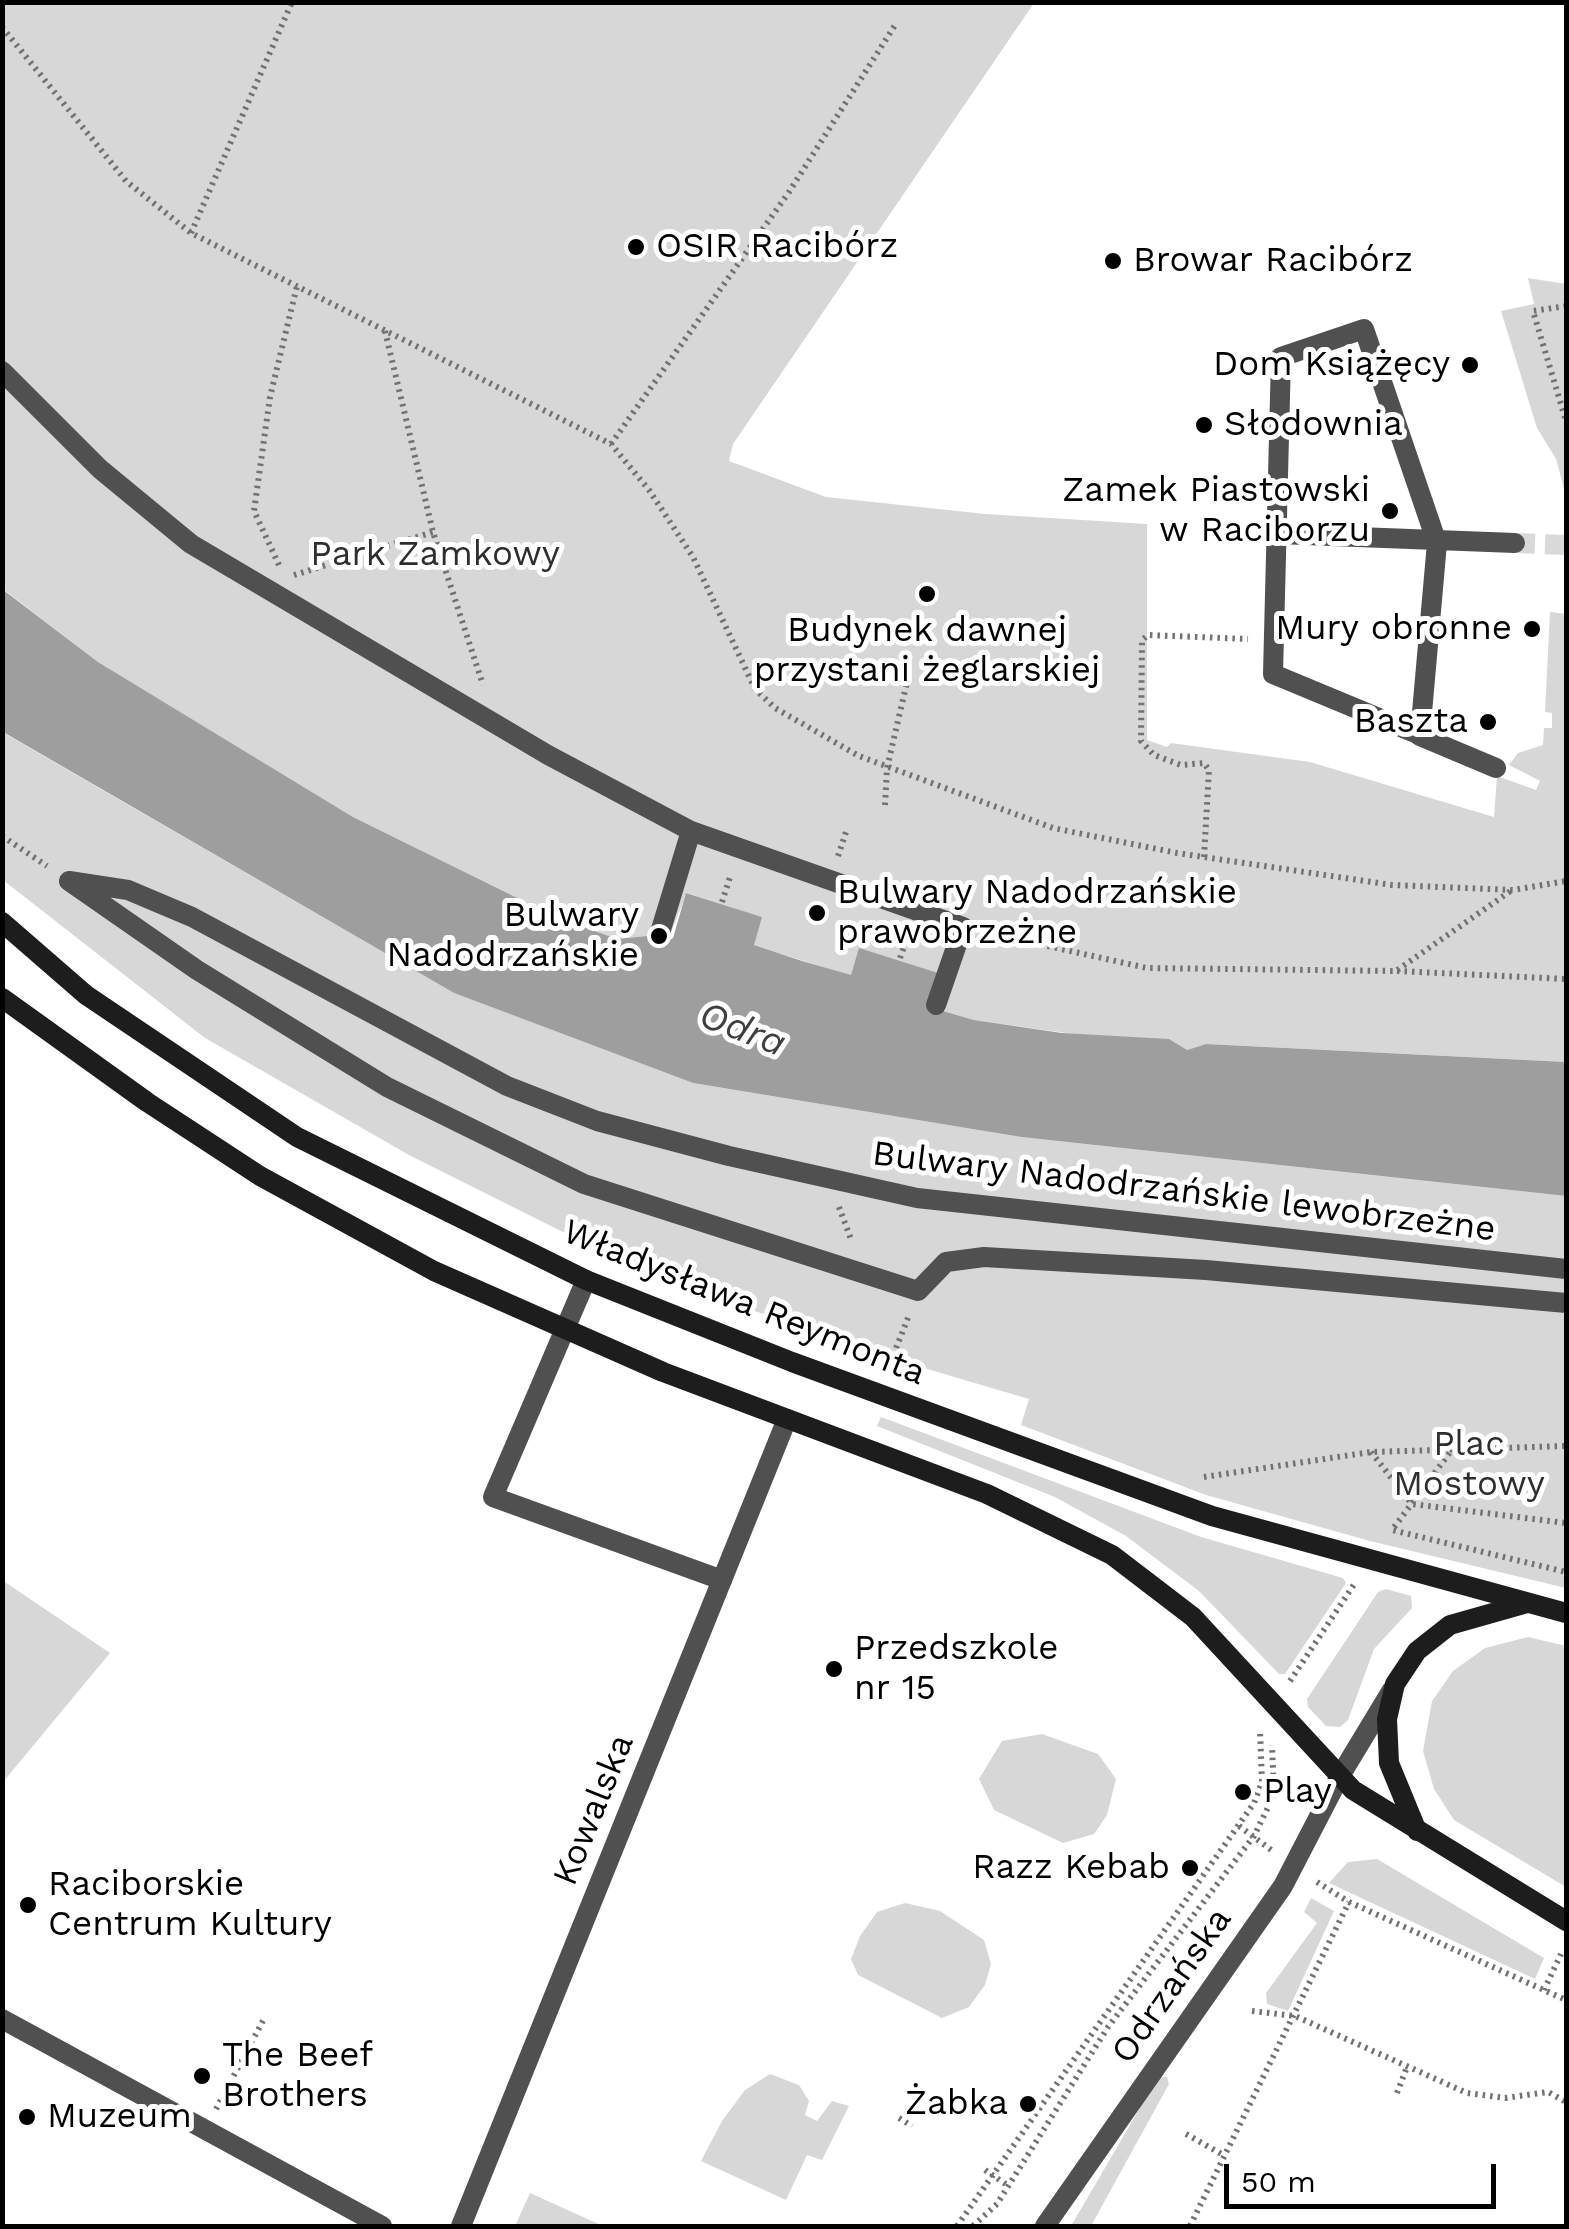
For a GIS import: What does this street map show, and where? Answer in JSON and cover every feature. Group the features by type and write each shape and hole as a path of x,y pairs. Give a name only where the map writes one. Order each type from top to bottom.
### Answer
{"main road":[{"name":"Władysława Reymonta","path":"2,922 86,995 296,1138 586,1280 792,1362 1212,1516 1566,1614"},
{"path":"2,998 147,1102 260,1176 434,1271 562,1330 986,1494 1112,1555 1194,1617 1340,1776 1417,1831 1566,1921"},
{"path":"1417,1831 1389,1763 1388,1720 1396,1684 1418,1650 1450,1625 1530,1603"}],"street":[{"path":"1420,735 1436,543 1364,328 1281,357 1273,674 1496,768"},
{"path":"2,371 100,469 190,544 494,724 691,831 962,927 936,1005"},
{"path":"1279,534 1436,543 1515,543"},
{"path":"659,936 691,831"},
{"path":"69,880 197,970 387,1086 584,1184 918,1291"},
{"name":"Bulwary Nadodrzańskie lewobrzeżne","path":"69,880 128,890 192,917 507,1086 597,1121 917,1198 1566,1269"},
{"name":"Bulwary Nadodrzańskie lewobrzeżne","path":"918,1291 946,1262 984,1257 1206,1270 1566,1303"},
{"path":"586,1280 493,1497 722,1580"},
{"name":"Kowalska","path":"461,2226 787,1419"},
{"path":"1340,1776 1396,1684"},
{"name":"Odrzańska","path":"1045,2226 1293,1866 1340,1776"},
{"path":"2,2019 382,2226"}],"path":[{"path":"191,234 292,2"},
{"path":"611,444 789,192 897,22"},
{"path":"2,27 126,182 191,234 611,444 650,490 693,557 755,689 799,722 887,768 1054,828 1392,885 1513,890 1566,881"},
{"path":"297,286 270,397 254,512 283,578 433,532"},
{"path":"1566,306 1533,311 1566,420"},
{"path":"384,330 433,532 494,724"},
{"path":"1204,856 1208,770 1204,763 1180,765 1154,755 1141,741 1142,640 1148,635 1274,640"},
{"path":"885,805 887,768 908,678"},
{"path":"2,836 69,880"},
{"path":"1396,971 1513,890"},
{"path":"988,933 1147,968 1396,971 1566,979"},
{"path":"829,1179 866,1275"},
{"path":"888,1368 918,1291"},
{"path":"1455,1446 1392,1530 1566,1572"},
{"path":"1204,1478 1371,1452 1455,1446 1566,1446"},
{"path":"1371,1452 1412,1504 1566,1523"},
{"path":"1275,1703 1370,1561"},
{"path":"957,2226 1260,1792 1260,1726"},
{"path":"973,2226 997,2204 1108,2027 1254,1836 1274,1795 1273,1742"},
{"path":"1238,1826 1350,1902 1566,2000"},
{"path":"1190,2226 1350,1902"},
{"path":"1544,1990 1561,1954"},
{"path":"1252,2011 1296,2016 1467,2093 1505,2098 1548,2092 1566,2102"},
{"path":"204,2132 265,2017"},
{"path":"1397,2092 1407,2067"},
{"path":"900,2118 912,2126"},
{"path":"1186,2134 1225,2156"},
{"path":"984,2170 1008,2184"}],"green space":[{"name":"Park Zamkowy","path":"2,3 1034,3 733,444 729,461 826,497 985,514 1147,524 1147,740 1167,747 1171,743 1310,762 1494,817 1497,776 1536,790 1540,781 1509,765 1518,753 1543,745 1544,728 1552,728 1552,713 1545,712 1550,612 1566,614 1566,1062 1206,1044 1187,1050 974,1020 943,1011 882,956 860,949 851,976 753,945 761,917 687,893 667,942 647,936 617,939 556,917 353,817 98,662 3,589"},
{"path":"1528,278 1566,284 1566,496 1556,459 1537,428 1501,311 1534,304"},
{"name":"Plac Mostowy","path":"2,732 454,993 693,1083 1021,1137 1566,1196 1566,1588 1370,1541 1206,1495 1021,1425 1029,1399 873,1353 693,1289 573,1237 409,1155 205,1038 3,880"},
{"path":"881,1417 1201,1537 1343,1578 1346,1583 1285,1674 1279,1674 1199,1591 1126,1536 1055,1497 877,1426"},
{"path":"2,1580 110,1653 3,1782 2,1782"},
{"path":"1386,1589 1411,1596 1412,1608 1374,1649 1348,1720 1340,1727 1326,1726 1308,1707 1307,1699 1378,1592"},
{"path":"1528,1637 1566,1646 1566,1887 1454,1820 1434,1789 1423,1751 1432,1701 1453,1671 1485,1648"},
{"path":"1042,1734 1098,1754 1116,1779 1107,1815 1094,1834 1063,1843 994,1810 979,1779 1002,1741"},
{"path":"1377,1859 1544,1958 1535,1979 1329,1883 1348,1862"},
{"path":"1311,1898 1334,1911 1288,2011 1267,2004 1266,1993 1317,1923 1304,1912"},
{"path":"905,1903 940,1911 984,1940 991,1964 985,1985 969,2007 942,2018 858,1975 851,1959 860,1936 877,1912"},
{"path":"770,2074 799,2085 809,2101 805,2115 817,2121 832,2101 849,2106 822,2160 807,2155 786,2200 701,2161 722,2121 745,2090"},
{"path":"1158,2077 1167,2077 1169,2084 1091,2226 1071,2226"},
{"path":"530,2193 603,2226 515,2226"}],"water":[{"name":"Odra","path":"2,589 98,662 353,817 556,917 617,939 647,936 667,942 673,938 686,893 762,917 754,945 802,961 851,975 859,948 938,973 943,1011 974,1020 1062,1033 1169,1039 1187,1050 1206,1044 1566,1062 1566,1196 1021,1137 693,1083 454,993 3,732"}],"tunnel":[{"path":"1515,543 1566,545"}],"place":[{"name":"OSIR Racibórz","path":"636,247"},
{"name":"Browar Racibórz","path":"1113,261"},
{"name":"Dom Książęcy","path":"1470,365"},
{"name":"Słodownia","path":"1204,425"},
{"name":"Zamek Piastowski w Raciborzu","path":"1390,511"},
{"name":"Budynek dawnej przystani żeglarskiej","path":"927,594"},
{"name":"Mury obronne","path":"1532,629"},
{"name":"Baszta","path":"1488,722"},
{"name":"Bulwary Nadodrzańskie prawobrzeżne","path":"817,913"},
{"name":"Bulwary Nadodrzańskie","path":"659,936"},
{"name":"Przedszkole nr 15","path":"834,1669"},
{"name":"Play","path":"1243,1792"},
{"name":"Razz Kebab","path":"1190,1868"},
{"name":"Raciborskie Centrum Kultury","path":"28,1905"},
{"name":"The Beef Brothers","path":"202,2076"},
{"name":"Żabka","path":"1028,2104"},
{"name":"Muzeum","path":"27,2117"}]}
